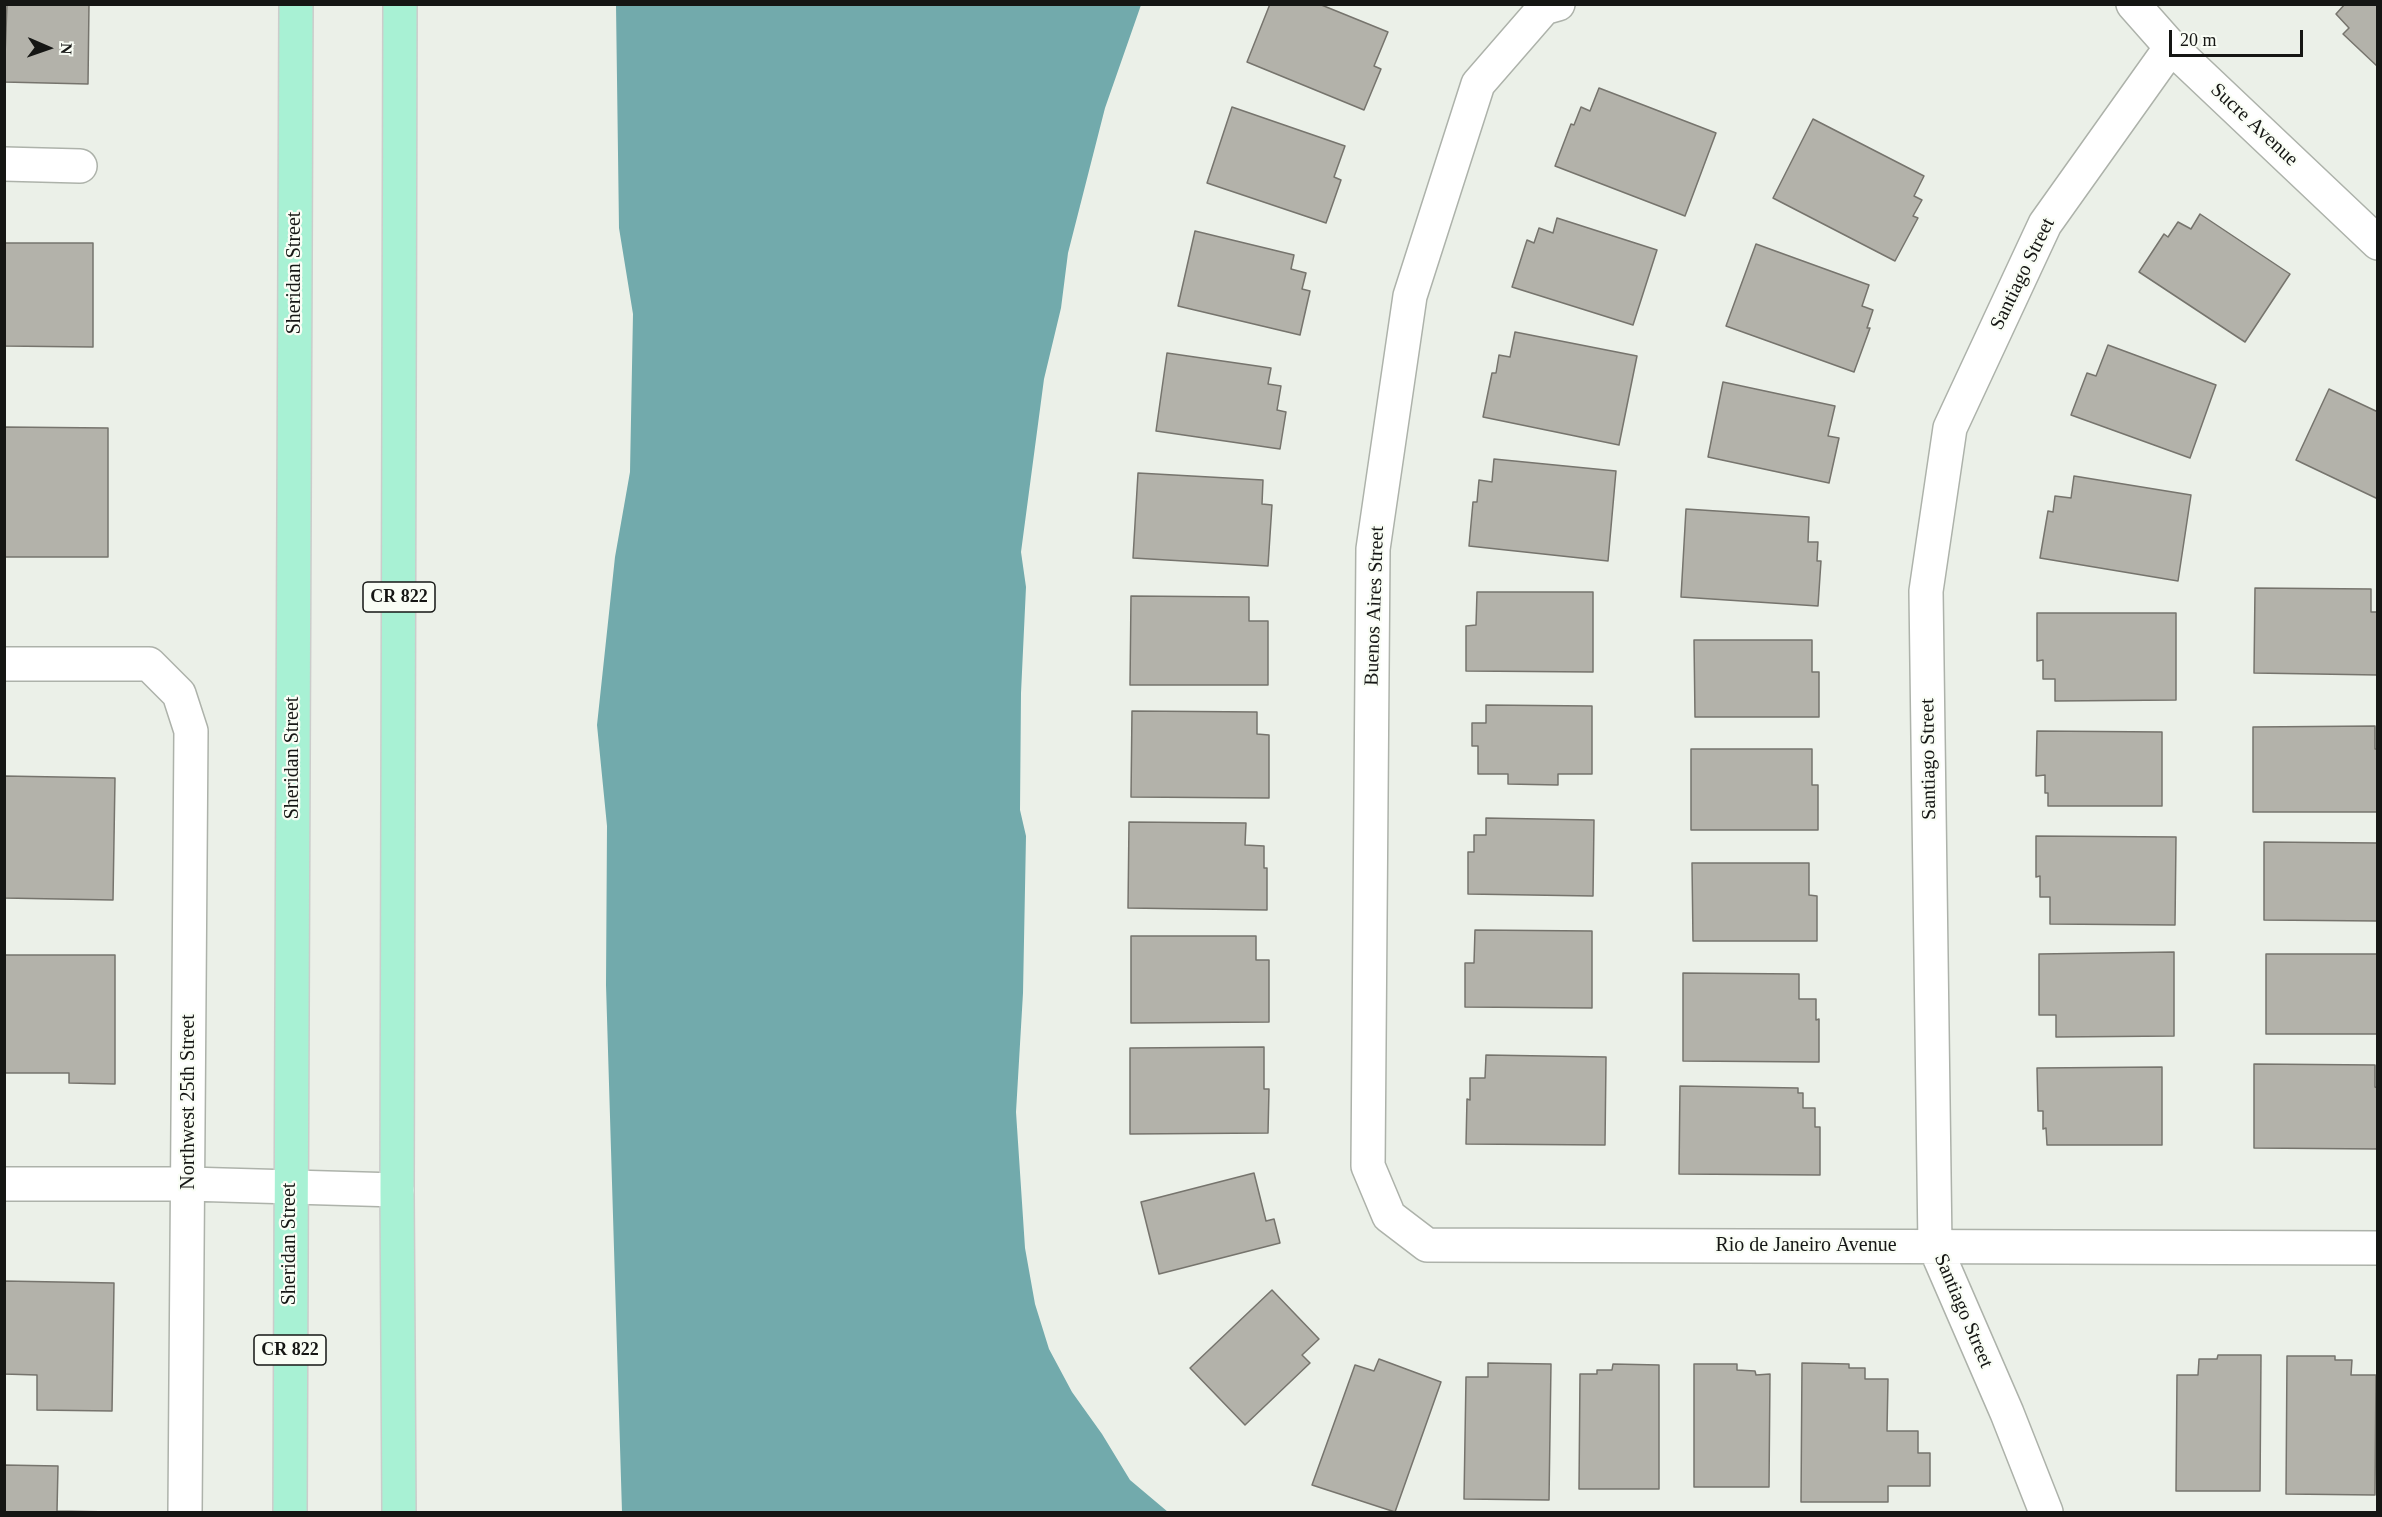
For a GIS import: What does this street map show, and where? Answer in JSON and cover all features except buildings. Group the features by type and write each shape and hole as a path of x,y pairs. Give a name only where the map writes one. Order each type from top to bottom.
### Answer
{"main road":[{"name":"Sheridan Street","path":"290,1512 296,4"},
{"name":"CR 822","path":"399,1512 397,1190 400,4"}],"street":[{"name":"Buenos Aires Street","path":"1389,1216 1368,1166 1373,549 1410,296 1478,84 1544,8 1558,4"},
{"name":"Sucre Avenue","path":"2133,4 2171,47 2378,243"},
{"name":"Santiago Street","path":"2046,1512 2007,1413 1935,1247 1926,591 1950,428 2044,224 2171,47"},
{"path":"4,164 80,166"},
{"name":"Northwest 25th Street","path":"4,664 149,664 178,694 191,731 185,1512"},
{"path":"4,1184 188,1184 397,1190"},
{"name":"Rio de Janeiro Avenue","path":"1389,1216 1426,1245 2378,1248"}],"water":[{"path":"616,5 1141,5 1105,108 1068,253 1061,308 1044,379 1021,552 1026,587 1021,693 1020,810 1026,836 1023,993 1016,1112 1025,1248 1035,1304 1049,1349 1072,1392 1102,1434 1130,1480 1168,1512 622,1512 606,985 607,826 597,725 615,557 630,472 633,314 619,228"}]}
